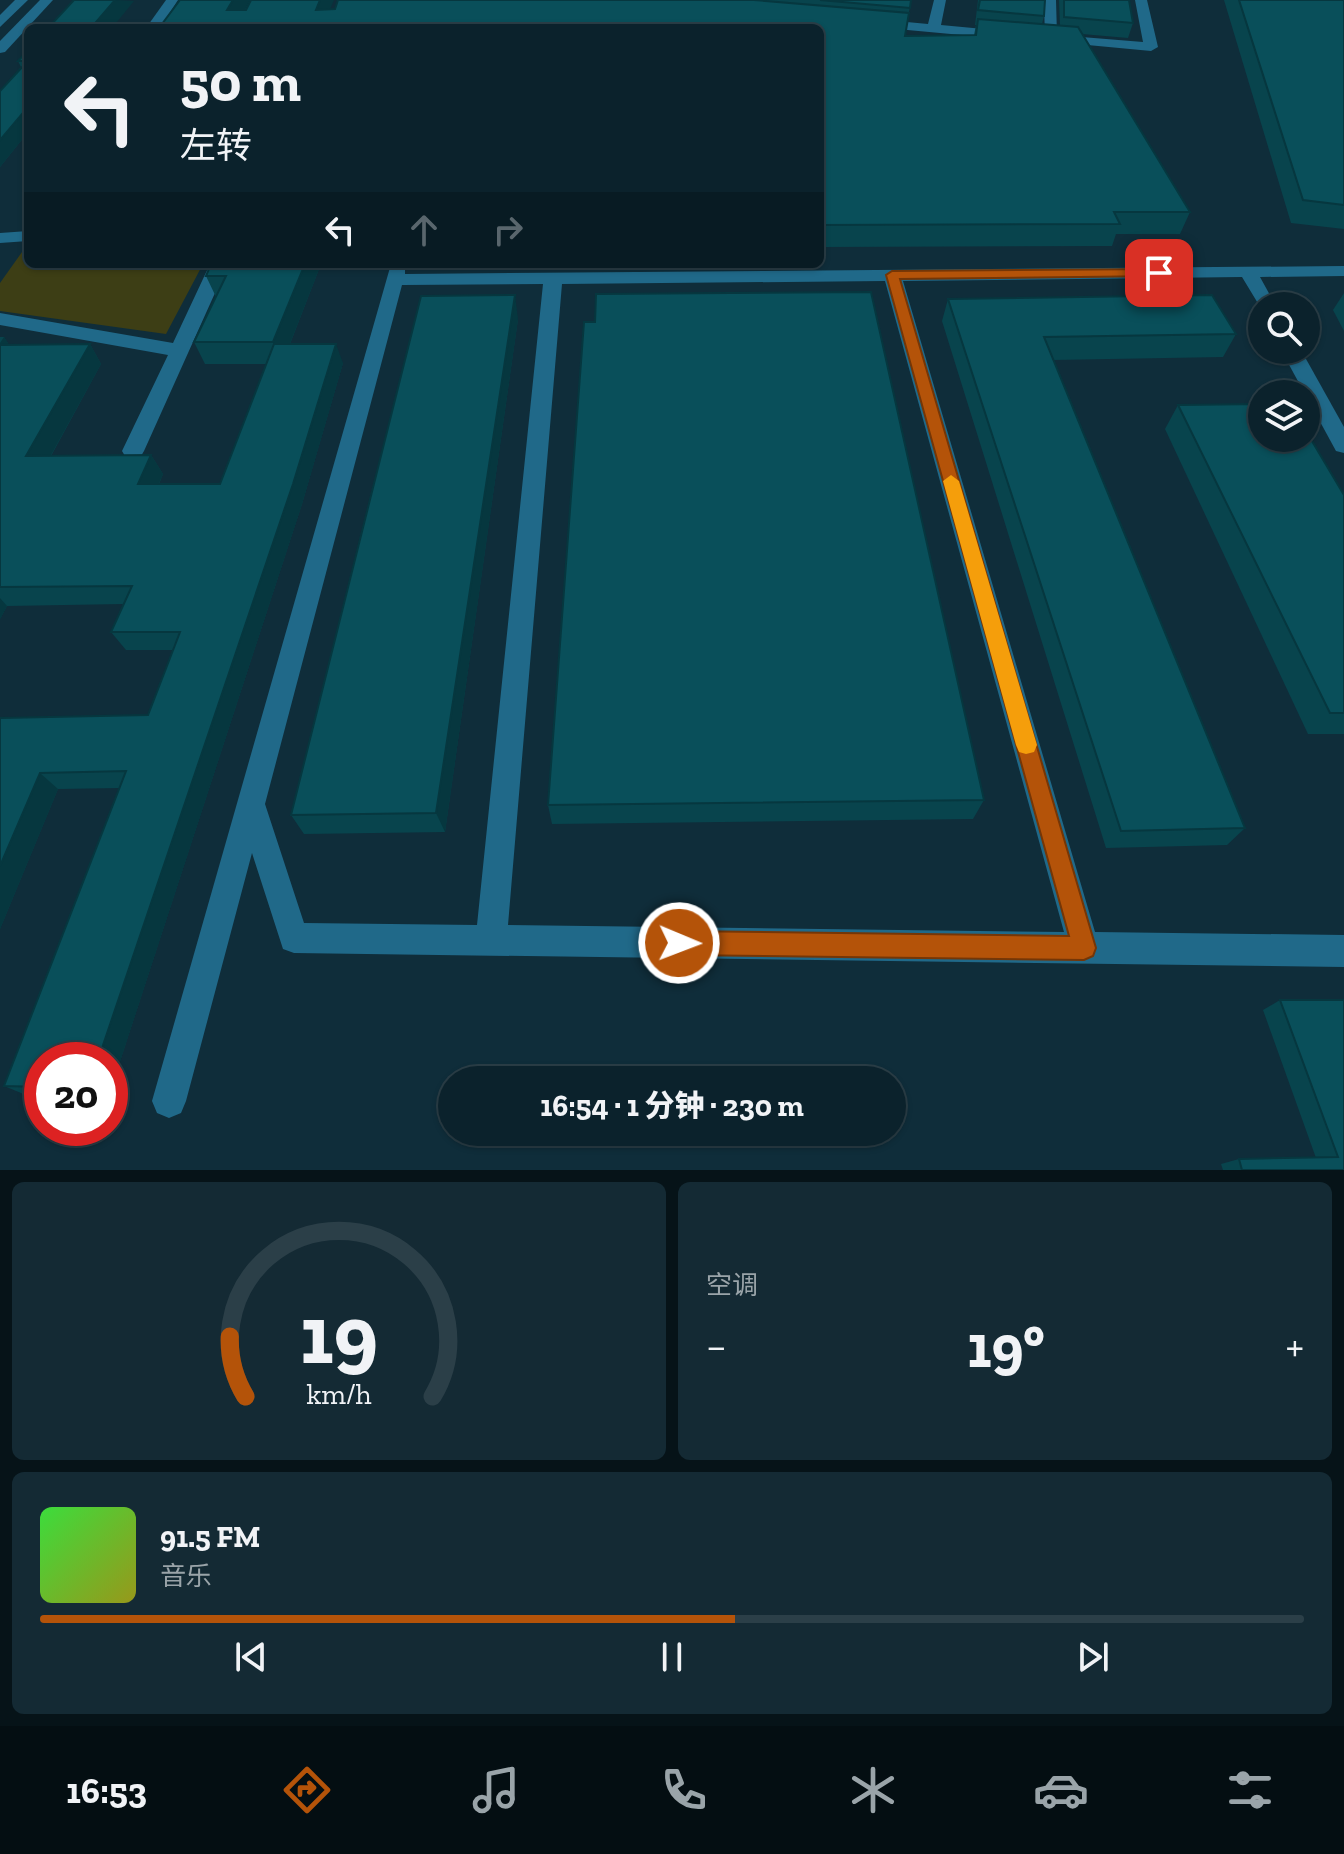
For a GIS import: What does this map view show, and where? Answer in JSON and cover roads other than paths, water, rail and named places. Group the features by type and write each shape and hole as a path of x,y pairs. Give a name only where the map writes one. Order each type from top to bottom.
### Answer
{"street":[{"path":"0,23 22,0"},
{"path":"0,49 47,0"},
{"path":"156,24 172,0"},
{"path":"934,28 940,0"},
{"path":"1036,37 1050,0"},
{"path":"857,22 1151,47 1141,0"},
{"path":"0,238 24,236"},
{"path":"133,451 217,268"},
{"path":"169,1101 397,272 553,278 1344,271"},
{"path":"1248,272 1259,292"},
{"path":"892,275 1084,948"},
{"path":"491,941 553,278"},
{"path":"0,319 177,350"},
{"path":"1299,364 1344,446"},
{"path":"251,805 294,938 1344,951"}]}
